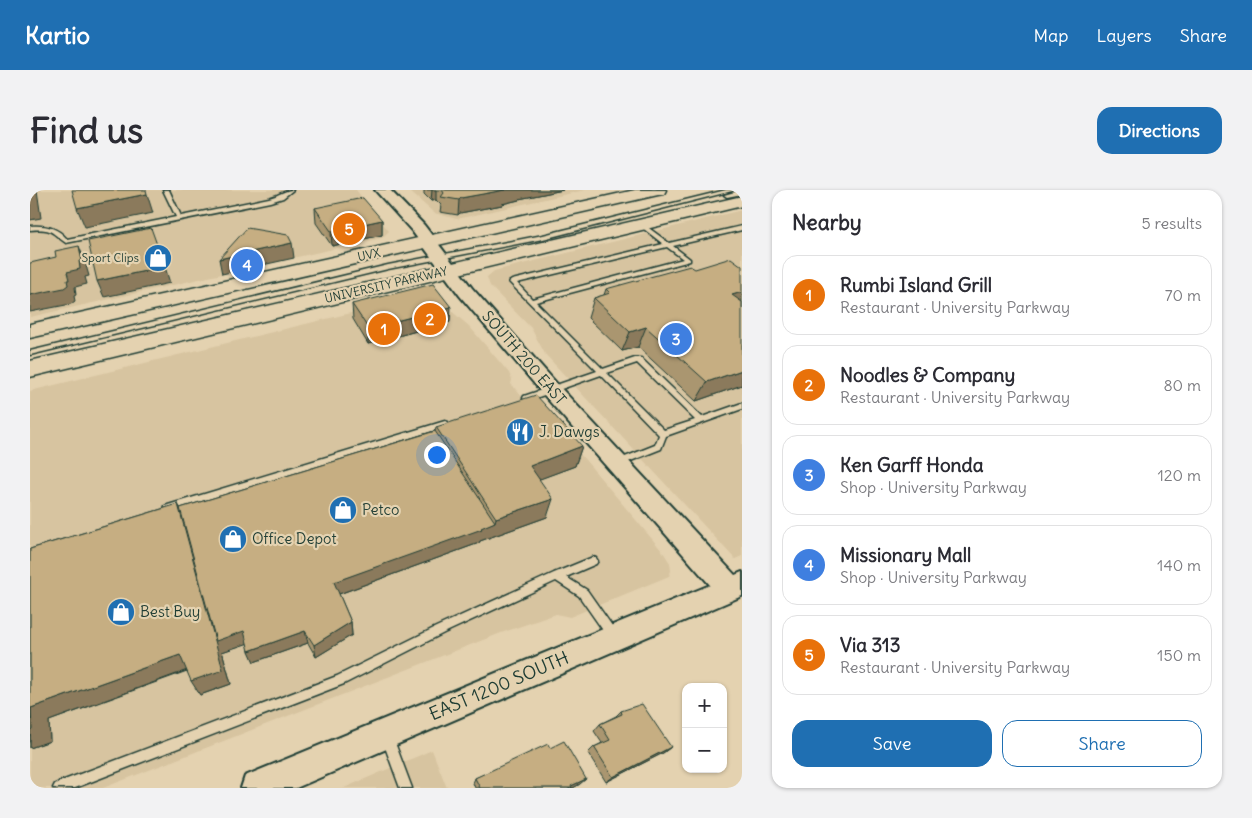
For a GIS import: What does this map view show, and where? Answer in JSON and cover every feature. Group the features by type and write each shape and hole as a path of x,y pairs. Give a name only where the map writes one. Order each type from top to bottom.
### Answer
{"main road":[{"name":"UNIVERSITY PARKWAY","path":"30,369 438,256 658,190"},
{"name":"UNIVERSITY PARKWAY","path":"30,331 438,256 642,225 742,201"}],"street":[{"name":"SOUTH 200 EAST","path":"382,190 551,390 617,463 737,586"},
{"name":"EAST 1200 SOUTH","path":"256,788 737,586"}],"lane":[{"path":"166,190 179,218"},
{"path":"66,241 270,200 281,197 290,190"},
{"name":"UVX","path":"30,346 354,270 438,256 535,234 713,190"},
{"path":"30,352 388,267 438,256 526,241 733,190"},
{"path":"680,216 685,209 702,202 742,192"},
{"path":"531,301 688,260 642,225"},
{"path":"30,228 44,226 58,232 66,241 69,251"},
{"path":"663,434 512,282 742,228"},
{"path":"522,400 638,360 701,421"},
{"path":"663,434 742,406"},
{"path":"158,512 456,420"},
{"path":"617,463 658,448 663,434"},
{"path":"59,788 340,680 440,630 593,560"},
{"path":"557,576 583,593 615,638"},
{"path":"386,734 406,788"}],"shaded area":[{"path":"30,190 356,190 389,231 382,238 30,317"},
{"path":"408,190 585,190 457,219 434,213"},
{"path":"742,210 742,556 735,559 545,354 531,328 490,286 487,277 494,271"},
{"path":"425,295 436,298 469,326 509,373 512,380 511,384 536,413 548,416 663,552 670,563 671,571 669,576 570,617 556,614 501,633 103,788 30,788 30,391"},
{"path":"432,750 447,788 344,788"}],"building":[{"path":"72,190 146,190 147,194 77,208"},
{"path":"442,190 505,190 461,198 459,200 441,197 444,193"},
{"path":"363,198 382,220 331,231 315,208"},
{"path":"151,228 165,267 97,281 88,241"},
{"path":"247,228 288,235 292,243 219,259"},
{"path":"79,246 82,261 79,261 80,269 67,272 68,285 64,288 30,295 30,263 56,257 55,251"},
{"path":"731,258 742,266 742,292 732,295 742,302 742,370 707,382 646,327 630,332 594,298 610,293 606,289 690,266 695,269"},
{"path":"433,284 451,307 368,328 352,304"},
{"path":"536,395 582,446 530,466 553,499 496,518 436,427"},
{"path":"435,431 495,522 482,529 334,582 351,622 314,645 305,631 249,651 244,631 216,641 180,508"},
{"name":"Best Buy","path":"178,504 223,670 191,681 180,655 31,708 32,729 30,730 30,549"},
{"path":"642,704 671,747 613,777 594,747 610,740 600,724 622,714 621,711"},
{"path":"564,741 586,779 571,786 572,788 480,788 475,778 548,744 550,748"}],"place":[{"name":"Via 313","path":"349,229"},
{"name":"Sport Clips","path":"158,258"},
{"name":"Missionary Mall","path":"247,265"},
{"name":"Noodles & Company","path":"430,319"},
{"name":"Rumbi Island Grill","path":"384,329"},
{"name":"Ken Garff Honda","path":"676,339"},
{"name":"J. Dawgs","path":"520,432"},
{"name":"Petco","path":"343,510"},
{"name":"Office Depot","path":"233,539"},
{"name":"Best Buy","path":"121,612"}]}
